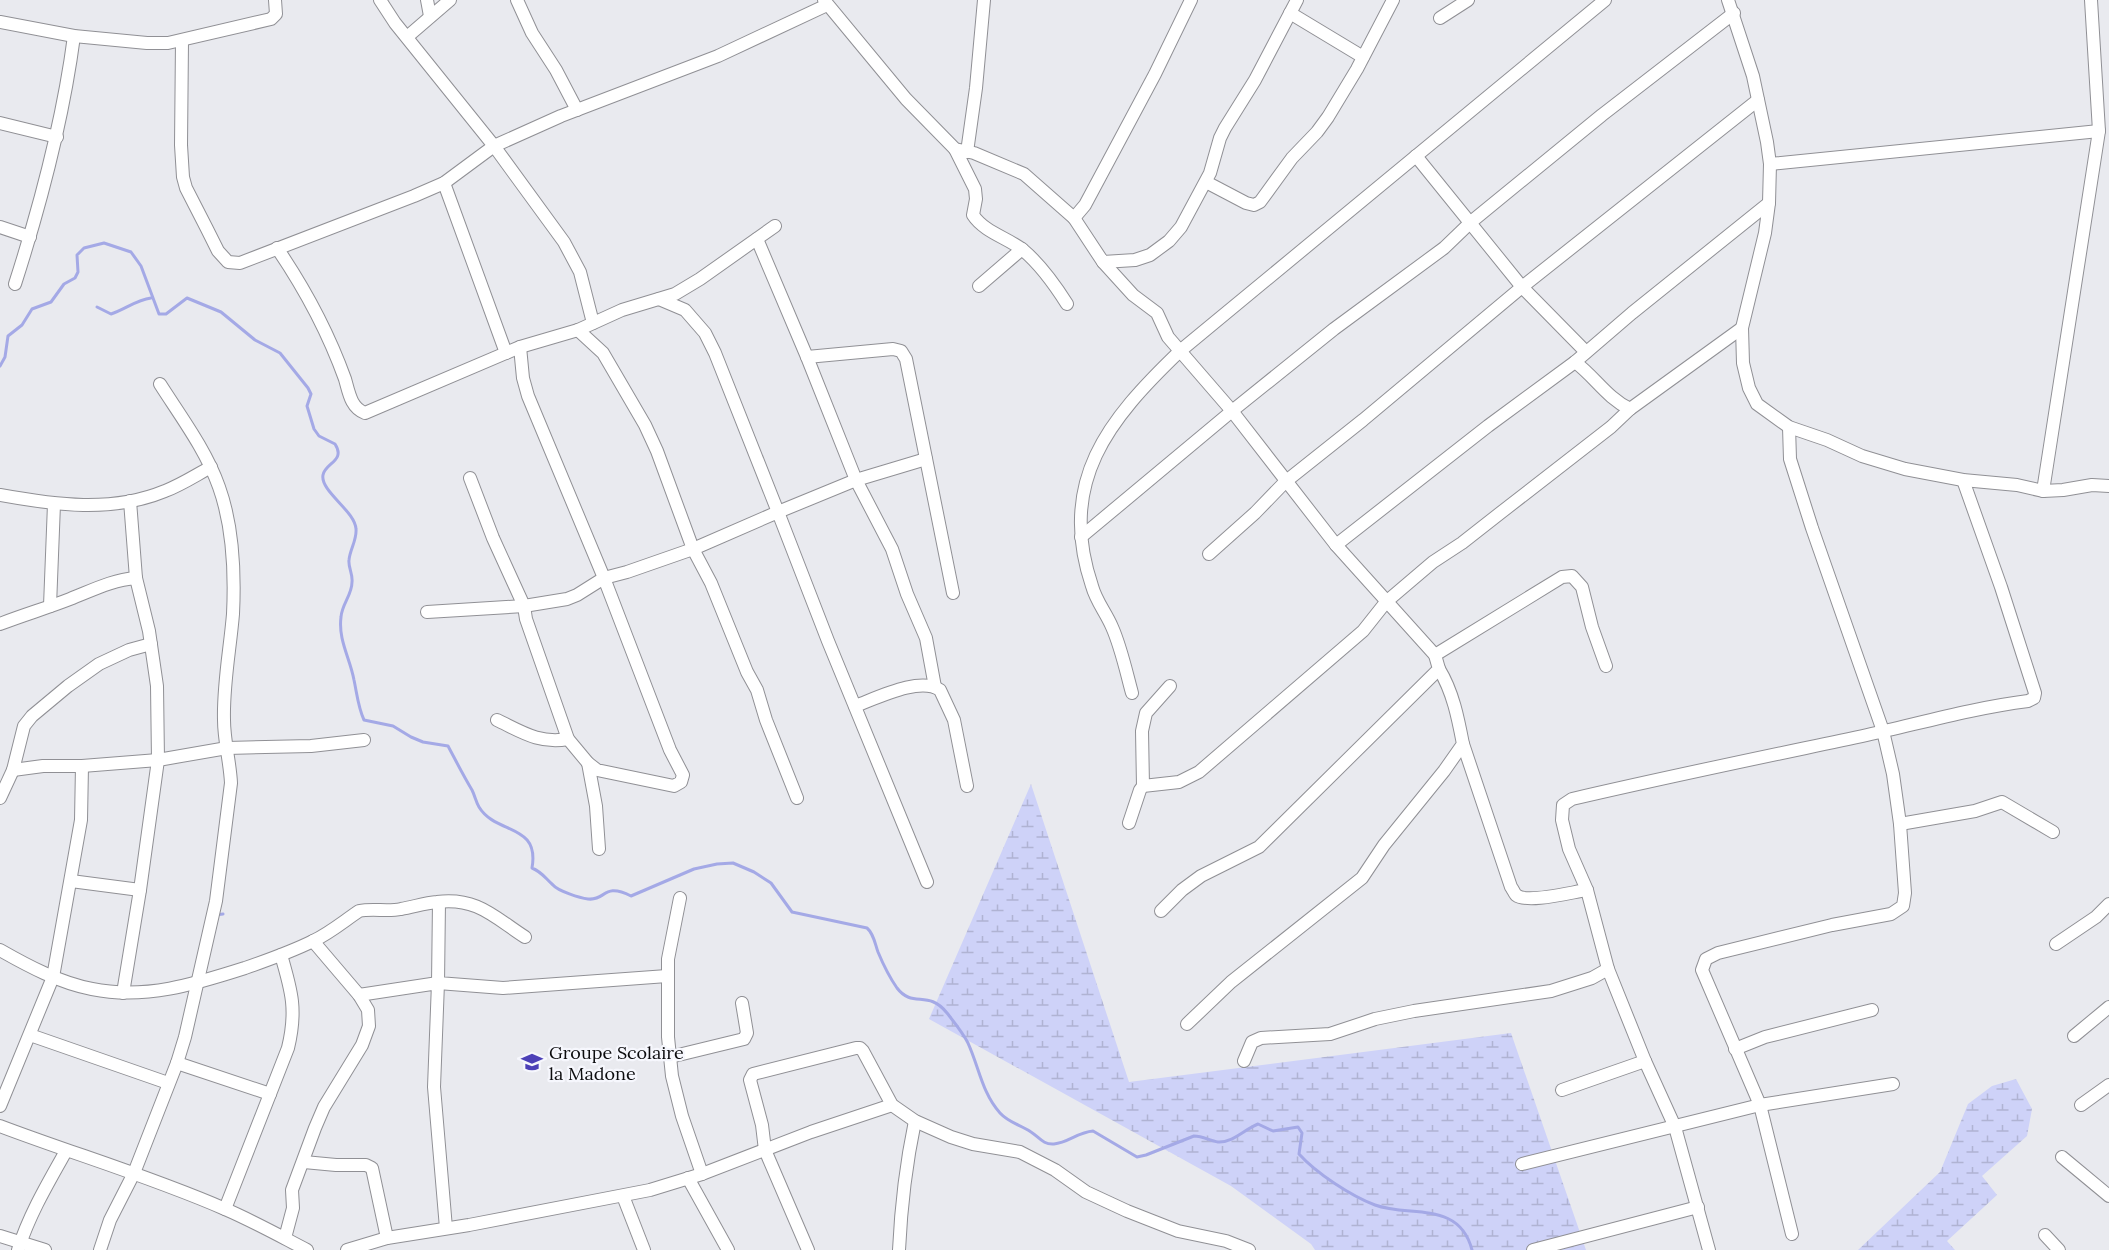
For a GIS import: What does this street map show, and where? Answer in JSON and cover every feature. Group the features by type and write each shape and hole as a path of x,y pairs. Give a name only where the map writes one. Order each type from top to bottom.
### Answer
{"street":[{"path":"0,22 74,36 147,43 182,41 271,20 276,14 275,0"},
{"path":"380,0 494,146 572,255 593,323"},
{"path":"427,0 430,16"},
{"path":"407,37 450,0"},
{"path":"517,0 532,33 556,70 577,110"},
{"path":"984,0 976,88 961,150 975,189 973,215 1004,240 1022,249 1052,280 1068,304"},
{"path":"1104,262 1135,260 1150,255 1181,227 1206,182 1225,128 1255,80 1298,0"},
{"path":"1206,182 1246,203 1254,205 1260,202 1292,158 1328,117 1393,0"},
{"path":"1440,18 1467,0"},
{"path":"1132,693 1113,628 1092,589 1084,561 1081,537 1080,505 1086,478 1109,430 1133,400 1180,351 1605,0"},
{"path":"1728,0 1753,76 1770,164 1769,203 1765,233 1742,328 1743,363 1749,388 1757,404 1789,427 1827,440 1862,456 1905,469 1963,480 2018,485 2043,490 2063,490 2092,485 2109,486"},
{"path":"2043,490 2099,131 2091,0"},
{"path":"182,41 181,145 186,188 218,251 228,262 240,263 444,183 494,146 577,110 718,56 826,3 906,99 961,150 1024,174 1074,218 1104,262 1133,295 1157,313 1168,337 1232,411 1335,545 1435,655 1457,712 1463,744 1511,887 1516,895 1524,898 1538,898 1587,890"},
{"path":"1074,218 1085,205 1155,74 1188,3"},
{"path":"1290,13 1363,57"},
{"path":"1081,537 1334,329 1444,248 1471,222 1602,115 1734,13"},
{"path":"15,284 57,137 68,87 74,36"},
{"path":"1209,554 1255,513 1285,482 1364,420 1522,287 1758,100"},
{"path":"0,123 57,137"},
{"path":"1770,164 2099,131"},
{"path":"1416,156 1522,287 1586,351"},
{"path":"444,183 506,353"},
{"path":"1335,545 1488,426 1575,362 1769,203"},
{"path":"277,248 304,289 326,332 357,410 365,413 520,347 578,330 622,310 659,299 694,283 775,226"},
{"path":"0,227 30,237"},
{"path":"756,239 807,357 856,480 891,549 926,638 935,687"},
{"path":"978,286 1022,249"},
{"path":"659,299 685,310 705,333 715,353 786,536 927,882"},
{"path":"1143,786 1179,782 1199,772 1363,631 1386,603 1433,562 1462,543 1611,427 1630,408 1742,328"},
{"path":"578,330 603,352 645,425 657,451 693,549 711,583 747,672 757,690 766,720 797,798"},
{"path":"470,478 493,538 524,606 526,620 568,739 588,764 597,770 675,786 681,782 683,775 670,750 604,578 528,396 523,378 520,347"},
{"path":"807,357 894,349 901,351 906,359 953,593"},
{"path":"1575,362 1588,372 1609,396 1630,408"},
{"path":"100,1250 110,1220 134,1173 185,1037 208,942 223,859 231,783 224,721 225,680 233,614 228,521 219,487 211,468 200,446 160,384"},
{"path":"1789,427 1790,459 1802,498 1883,731 1893,774 1900,824 1905,893 1903,906 1891,914 1820,928 1718,953 1706,959 1702,970 1760,1105 1792,1234"},
{"path":"427,612 524,606 577,595 604,578 693,549 856,480 926,459"},
{"path":"0,495 54,504 83,505 130,501 165,491 211,468"},
{"path":"1709,1250 1675,1127 1645,1061 1608,969 1587,890 1569,849 1562,820 1563,805 1572,799 1883,731 1945,715 2028,701 2034,698 2035,693 2001,587 1963,480"},
{"path":"123,993 158,760 157,686 151,644 136,578 130,501"},
{"path":"50,606 54,504"},
{"path":"1435,655 1562,577 1572,576 1582,587 1606,666"},
{"path":"0,624 100,585 136,578"},
{"path":"0,798 13,770 16,750 24,726 32,716 99,664 129,650 151,644"},
{"path":"1161,911 1182,890 1201,876 1259,847 1439,669"},
{"path":"855,706 915,685 935,687 940,690 954,720 967,786"},
{"path":"1129,823 1143,786 1142,730 1146,713 1170,686"},
{"path":"497,720 536,738 552,741 568,739"},
{"path":"13,770 43,766 158,760 227,748 311,746 364,740"},
{"path":"1187,1024 1231,982 1362,878 1463,744"},
{"path":"588,764 596,806 599,849"},
{"path":"0,1106 52,977 81,820 82,765"},
{"path":"1900,824 1975,811 2002,802 2053,832"},
{"path":"71,881 140,890"},
{"path":"680,898 668,959 670,1057 672,1076 682,1116 702,1174"},
{"path":"0,950 52,977 92,989 123,993 148,992 196,984 281,956 313,941 359,911 402,909 458,901 481,907 525,937"},
{"path":"439,902 434,1087 446,1227"},
{"path":"2056,944 2096,917 2109,904"},
{"path":"285,1238 293,1208 292,1190 324,1107 362,1045 369,1026 368,1010 359,995 313,941"},
{"path":"225,1209 288,1048 293,1026 294,1004 281,956"},
{"path":"1244,1061 1252,1042 1262,1038 1330,1034 1375,1019 1414,1011 1551,991 1592,978 1608,969"},
{"path":"359,995 438,983 503,988 667,976"},
{"path":"670,1057 744,1039 747,1033 742,1003"},
{"path":"2074,1036 2109,1006"},
{"path":"1735,1048 1765,1037 1872,1011"},
{"path":"30,1035 168,1083"},
{"path":"808,1250 765,1150 762,1125 750,1080 753,1074 860,1048 892,1105 915,1121 973,1144 1020,1152 1055,1170 1086,1192 1127,1210 1178,1231 1226,1241 1249,1250"},
{"path":"1562,1089 1645,1061"},
{"path":"177,1063 270,1094"},
{"path":"1522,1164 1760,1105 1893,1084"},
{"path":"2081,1105 2109,1085"},
{"path":"347,1250 387,1238 623,1196 702,1174 811,1132 892,1105"},
{"path":"899,1250 908,1157 915,1121"},
{"path":"0,1126 134,1173 225,1209 307,1250"},
{"path":"19,1246 37,1203 66,1151"},
{"path":"2062,1157 2109,1196"},
{"path":"304,1162 336,1166 366,1165 372,1168 387,1238"},
{"path":"688,1178 728,1250"},
{"path":"623,1196 645,1250"},
{"path":"1533,1250 1698,1207"},
{"path":"2045,1235 2059,1250"},
{"path":"0,1236 19,1246 45,1250"}],"green space":[{"path":"1031,784 1129,1082 1511,1033 1586,1250 1315,1250 1311,1244 1231,1186 929,1019"},
{"path":"2016,1079 2032,1109 2027,1136 1982,1176 1997,1195 1947,1241 1955,1250 1858,1250 1940,1172 1968,1104 1992,1086"}],"waterway":[{"path":"0,366 5,357 8,336 22,325 32,309 51,302 64,284 75,278 78,272 77,255 84,248 104,243 131,252 141,266 159,314 166,314 187,298 221,312 255,340 280,353 308,388 311,394 307,406 314,429 319,436 335,444 338,450 337,458 323,475 324,481 327,488 350,515 356,529 349,560 352,587 342,612 341,625 343,641 364,720 393,726 423,742 448,746 479,807 486,816 523,836 529,843 533,854 532,868 556,887 569,894 588,899 594,899 610,891 622,892 631,896 694,869 733,863 754,872 771,883 792,912 867,928 897,988 909,997 927,1000 940,1006 958,1028 968,1043 989,1097 1000,1113 1044,1142 1050,1144 1064,1142 1093,1131 1137,1157 1194,1136 1223,1142 1258,1124 1273,1131 1298,1127 1302,1133 1299,1154 1324,1176 1355,1196 1375,1205 1445,1217 1466,1234 1472,1250"},
{"path":"97,307 111,314 151,298"},
{"path":"215,915 223,914"}],"place":[{"name":"Groupe Scolaire la Madone","path":"532,1062"}]}
